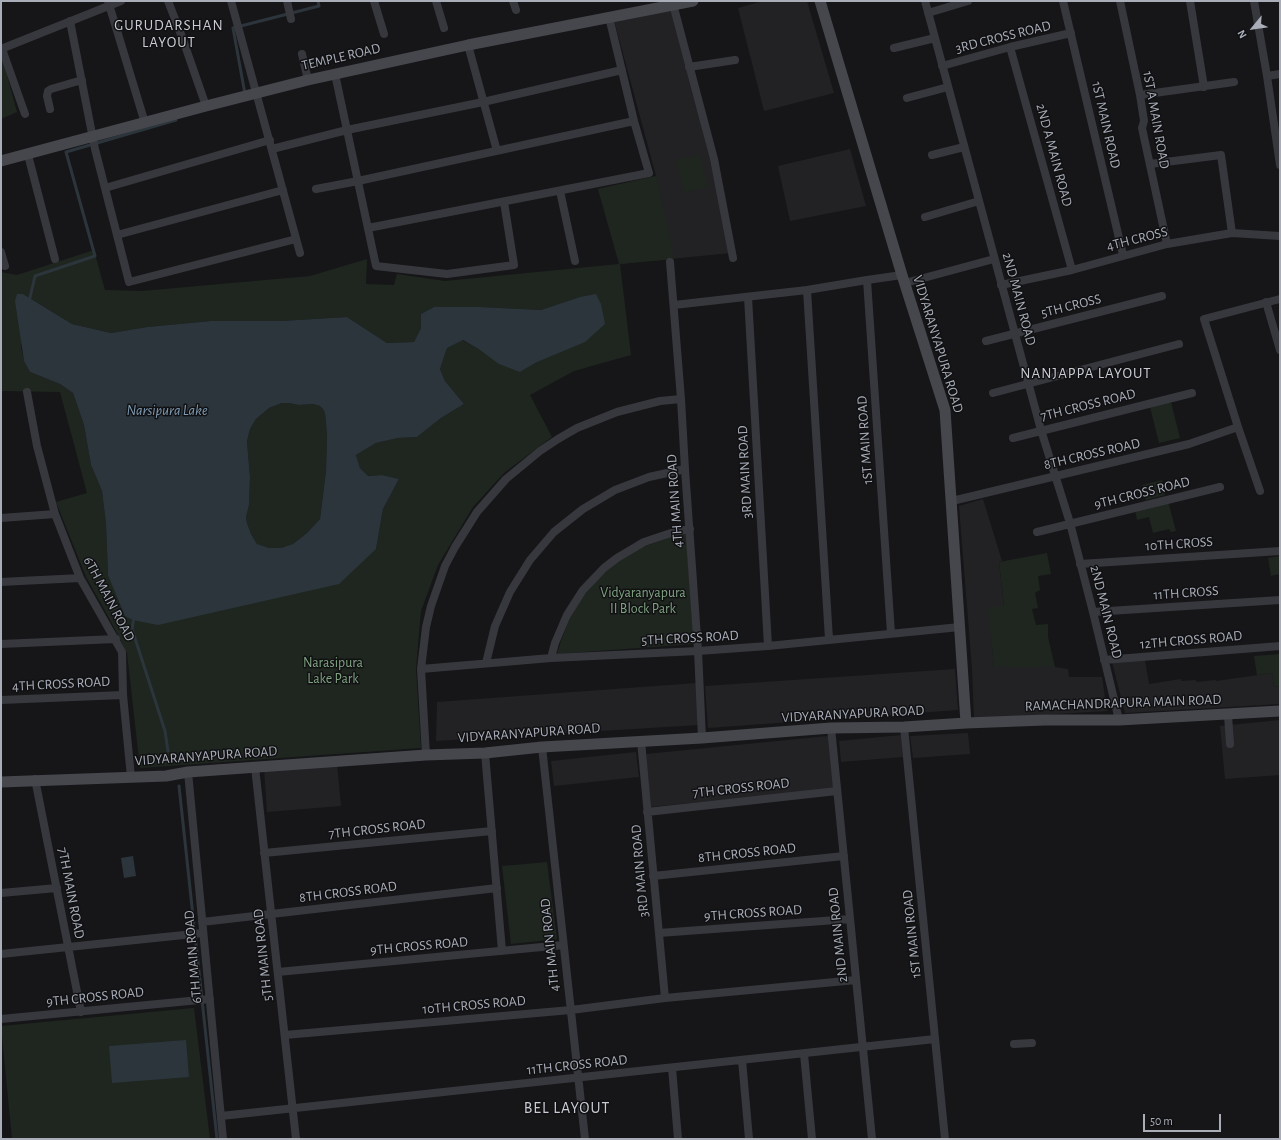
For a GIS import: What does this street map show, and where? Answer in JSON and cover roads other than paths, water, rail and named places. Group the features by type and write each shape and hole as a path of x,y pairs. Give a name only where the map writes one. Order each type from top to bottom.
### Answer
{"main road":[{"name":"TEMPLE ROAD","path":"1,161 93,138 206,106 308,80 468,45 693,1"},
{"name":"VIDYARANYAPURA ROAD","path":"1,782 35,779 166,776 188,772 254,767 426,755 485,753 830,728 904,727 966,723 945,410 903,279 820,1"},
{"name":"RAMACHANDRAPURA MAIN ROAD","path":"966,723 1045,720 1119,720 1280,711"}],"street":[{"path":"25,114 2,49 109,3 121,1"},
{"path":"168,1 206,106"},
{"path":"231,1 239,32 249,95 270,140 300,253"},
{"path":"287,1 291,20"},
{"path":"374,1 384,34"},
{"path":"436,1 444,28"},
{"path":"513,1 516,10"},
{"name":"2ND MAIN ROAD","path":"925,1 1028,384 1070,523 1119,720"},
{"path":"928,13 968,1"},
{"name":"1ST MAIN ROAD","path":"1063,1 1123,255"},
{"name":"1ST A MAIN ROAD","path":"1120,1 1140,95 1144,121 1142,128 1167,244"},
{"path":"1190,1 1204,87"},
{"path":"1254,1 1280,165"},
{"path":"109,3 145,123"},
{"path":"673,4 714,160 733,258"},
{"path":"368,228 560,191 649,172 634,122 609,17"},
{"path":"70,21 95,149 130,282 296,239"},
{"name":"3RD CROSS ROAD","path":"942,66 1010,47 1071,33"},
{"path":"894,48 935,38"},
{"path":"468,45 497,151"},
{"name":"2ND A MAIN ROAD","path":"1010,47 1072,270"},
{"path":"302,54 308,80"},
{"path":"689,67 735,60"},
{"path":"272,149 347,130 483,102 622,70"},
{"path":"335,74 376,266 447,274 514,265 504,202"},
{"path":"1267,76 1280,74"},
{"path":"50,109 47,96 51,89 82,80"},
{"path":"1140,95 1234,82"},
{"path":"907,98 948,87"},
{"path":"316,189 634,122"},
{"path":"105,188 270,140"},
{"path":"932,155 964,147"},
{"path":"28,155 55,259"},
{"path":"1150,164 1222,155 1232,233"},
{"path":"117,235 283,190"},
{"path":"560,191 575,261"},
{"path":"925,217 979,201"},
{"name":"4TH CROSS","path":"1001,285 1072,270 1167,244 1232,233 1280,236"},
{"path":"1,252 5,266"},
{"path":"674,305 807,290 867,280 903,279 994,259"},
{"name":"4TH MAIN ROAD","path":"670,262 690,528 702,738"},
{"name":"1ST MAIN ROAD","path":"867,280 891,633"},
{"path":"807,290 829,639"},
{"name":"5TH CROSS","path":"986,341 1162,296"},
{"name":"3RD MAIN ROAD","path":"748,297 768,646"},
{"path":"1260,492 1204,319 1280,299"},
{"path":"1266,302 1280,350"},
{"path":"993,393 1179,344"},
{"name":"6TH MAIN ROAD","path":"27,392 37,446 55,514 80,578 122,652 123,695 131,777"},
{"name":"7TH CROSS ROAD","path":"1013,438 1192,393"},
{"path":"426,755 421,669 428,620 445,566 455,547 478,512 506,479 540,451 577,428 597,419 624,410 660,401 681,399"},
{"name":"8TH CROSS ROAD","path":"952,501 1189,444 1238,427"},
{"path":"486,663 495,626 510,592 530,560 554,532 583,509 614,490 649,477 685,469"},
{"name":"9TH CROSS ROAD","path":"1038,532 1220,487"},
{"path":"1,518 55,514"},
{"path":"551,658 560,629 575,602 583,590 604,568 644,542 669,533 690,528"},
{"name":"10TH CROSS","path":"1080,564 1280,551"},
{"path":"1,582 80,578"},
{"name":"11TH CROSS","path":"1093,612 1280,600"},
{"name":"5TH CROSS ROAD","path":"421,669 551,658 768,646 960,627"},
{"path":"1,644 116,639"},
{"name":"12TH CROSS ROAD","path":"1104,660 1280,646"},
{"name":"4TH CROSS ROAD","path":"1,700 123,695"},
{"path":"1228,715 1230,744"},
{"name":"1ST MAIN ROAD","path":"904,727 945,1139"},
{"name":"2ND MAIN ROAD","path":"830,728 872,1139"},
{"name":"3RD MAIN ROAD","path":"641,741 665,998"},
{"name":"4TH MAIN ROAD","path":"542,748 585,1139"},
{"path":"485,753 502,951"},
{"name":"5TH MAIN ROAD","path":"254,767 296,1139"},
{"name":"6TH MAIN ROAD","path":"188,772 223,1139"},
{"name":"7TH MAIN ROAD","path":"35,779 81,1012"},
{"name":"7TH CROSS ROAD","path":"647,812 837,791"},
{"name":"7TH CROSS ROAD","path":"264,853 492,831"},
{"name":"8TH CROSS ROAD","path":"653,876 844,856"},
{"path":"1,893 57,888"},
{"name":"8TH CROSS ROAD","path":"202,922 497,888"},
{"name":"9TH CROSS ROAD","path":"659,933 850,918"},
{"path":"1,954 203,933"},
{"name":"9TH CROSS ROAD","path":"278,972 564,945"},
{"name":"10TH CROSS ROAD","path":"285,1035 571,1010 665,998 856,980"},
{"name":"9TH CROSS ROAD","path":"1,1019 210,999"},
{"name":"11TH CROSS ROAD","path":"221,1116 935,1039"},
{"path":"1014,1044 1032,1043"},
{"path":"804,1054 812,1139"},
{"path":"742,1060 749,1139"},
{"path":"672,1068 678,1139"}],"water":[{"name":"Narsipura Lake","path":"17,294 23,294 72,324 111,333 147,327 211,321 281,321 347,317 387,343 414,342 421,328 421,314 434,307 480,307 541,310 580,297 596,294 601,304 605,324 585,342 537,362 520,372 499,364 463,340 447,348 440,369 445,381 464,404 441,418 417,437 398,438 376,443 356,455 360,468 368,476 382,475 399,479 383,509 376,549 339,584 158,625 133,620 125,616 108,575 106,524 102,491 91,465 84,425 73,393 60,384 30,372 24,361 15,301","holes":["282,403 299,405 313,404 320,406 325,413 327,435 326,471 320,519 307,533 293,544 281,548 269,548 257,544 247,523 246,517 249,505 250,477 247,441 250,429 256,419 269,408"]},
{"path":"133,856 136,876 124,878 121,858"},
{"path":"186,1040 189,1077 112,1083 109,1046"}],"waterway":[{"path":"245,94 233,28 319,6 318,1"},
{"path":"29,302 35,276 95,256 66,152 176,120"},
{"path":"134,617 132,629 165,731 168,751"},
{"path":"179,786 217,1139"}],"district":[{"name":"GURUDARSHAN LAYOUT","path":"169,34"},
{"name":"NANJAPPA LAYOUT","path":"1086,373"},
{"name":"BEL LAYOUT","path":"567,1108"}],"park label":[{"name":"Vidyaranyapura II Block Park","path":"643,602"},
{"name":"Narasipura Lake Park","path":"333,672"}]}
